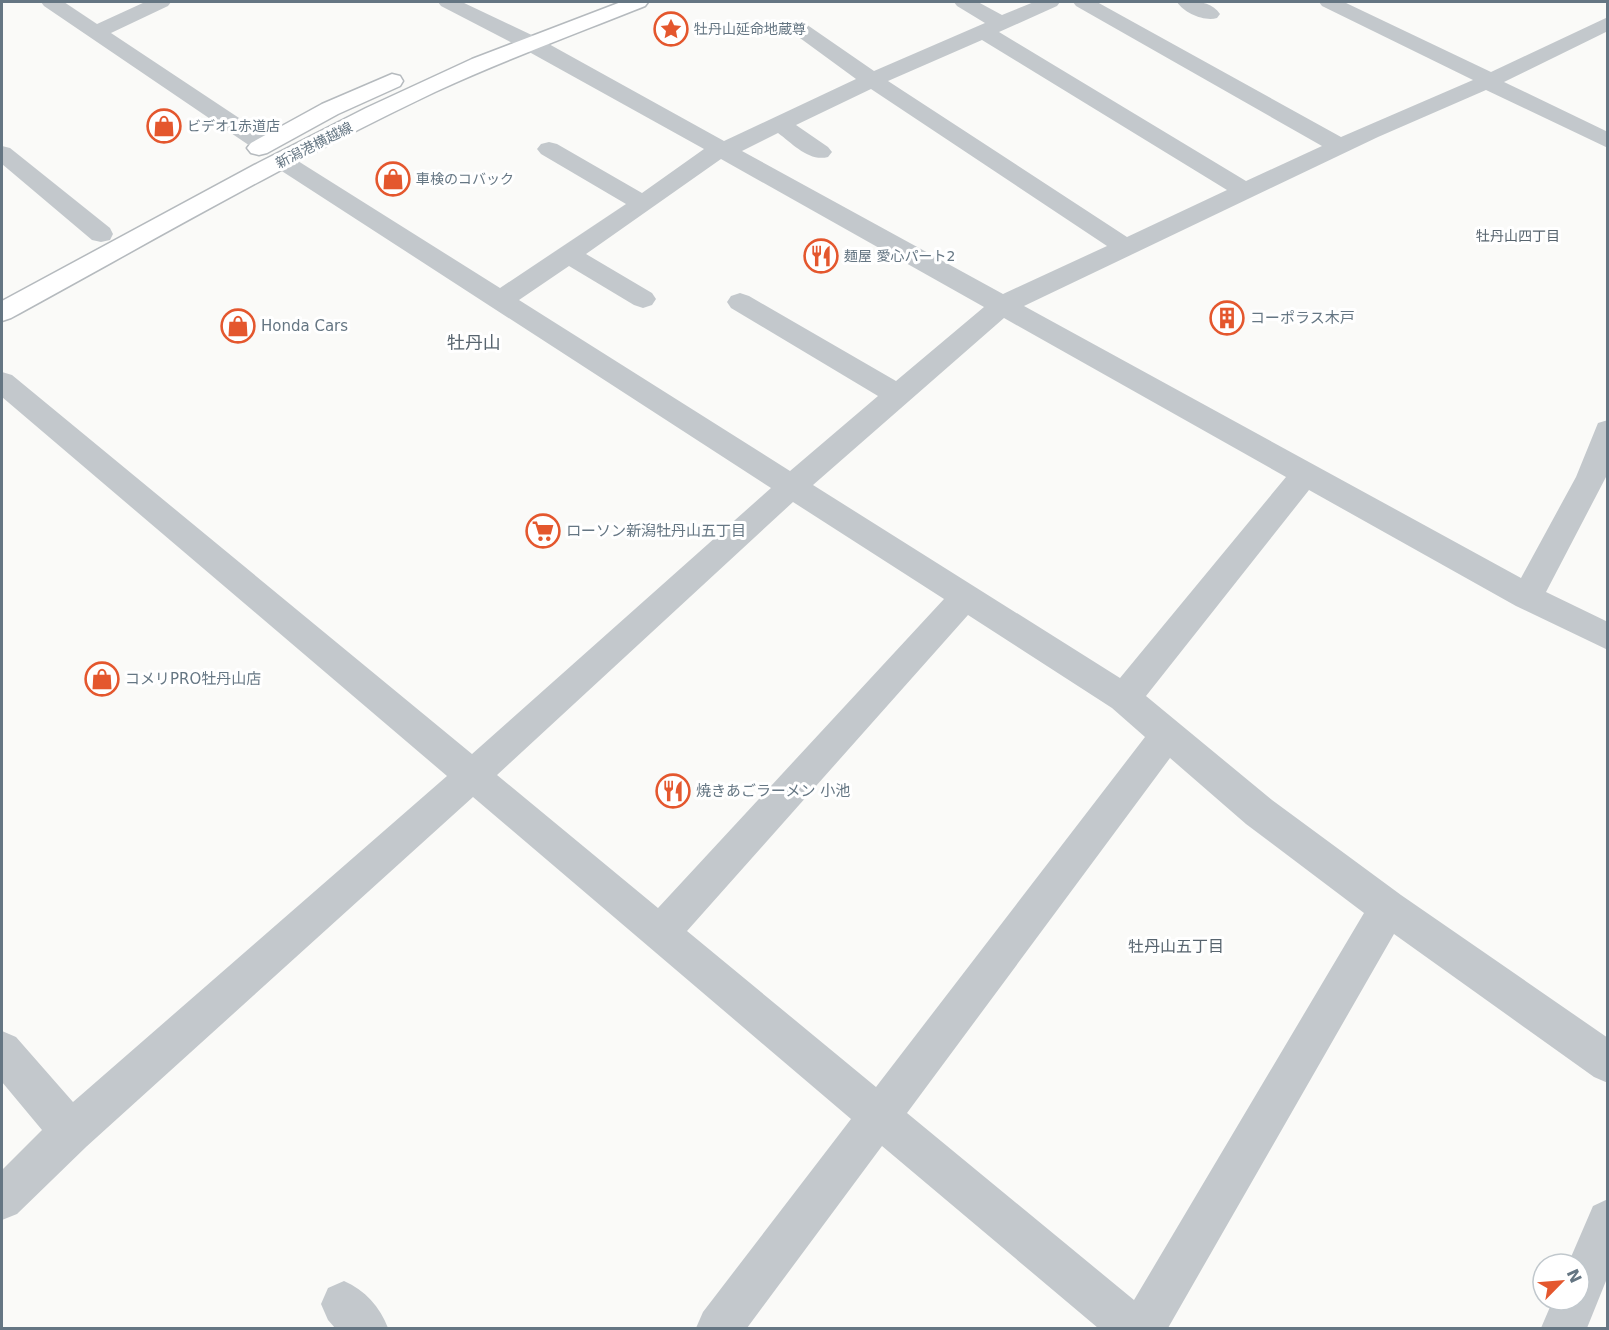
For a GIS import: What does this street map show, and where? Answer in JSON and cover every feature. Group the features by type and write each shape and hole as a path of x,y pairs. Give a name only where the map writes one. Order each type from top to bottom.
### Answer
{"main road":[{"name":"新潟港横越線","path":"2,312 273,153 330,110 506,33 588,2"},
{"name":"新潟港横越線","path":"2,288 101,234 273,153 530,43 638,2"}],"street":[{"path":"51,2 273,153 1124,698 1259,812 1388,908 1608,1063"},
{"path":"96,32 161,2"},
{"path":"448,2 530,43 1527,597 1608,637"},
{"path":"964,2 991,27 1104,106 1149,130 1245,191"},
{"path":"501,300 720,150 1050,2"},
{"path":"1083,2 1340,146"},
{"path":"1187,2 1210,14"},
{"path":"1329,2 1608,141"},
{"path":"2,1199 71,1132 472,776 793,485 1001,306 1340,146 1489,81 1608,23"},
{"path":"796,26 872,80 1126,247"},
{"path":"778,123 820,152"},
{"path":"549,149 643,204"},
{"path":"2,153 101,234"},
{"path":"568,254 643,299"},
{"path":"740,302 897,395"},
{"path":"2,382 1132,1329"},
{"path":"1527,597 1591,477 1605,443"},
{"path":"1124,698 1305,474"},
{"path":"660,933 966,596"},
{"path":"718,1329 1167,735"},
{"path":"1143,1329 1388,908"},
{"path":"2,1051 71,1132"},
{"path":"1591,1262 1608,1221"},
{"path":"1564,1329 1570,1312"}],"place":[{"name":"牡丹山延命地蔵尊","path":"671,29"},
{"name":"ビデオ1赤道店","path":"164,126"},
{"name":"車検のコバック","path":"393,179"},
{"name":"麺屋 愛心パート2","path":"821,256"},
{"name":"コーポラス木戸","path":"1227,318"},
{"name":"Honda Cars","path":"238,326"},
{"name":"ローソン新潟牡丹山五丁目","path":"543,531"},
{"name":"コメリPRO牡丹山店","path":"102,679"},
{"name":"焼きあごラーメン 小池","path":"673,791"}],"district":[{"name":"牡丹山四丁目","path":"1518,236"},
{"name":"牡丹山","path":"474,343"},
{"name":"牡丹山五丁目","path":"1176,946"}]}
